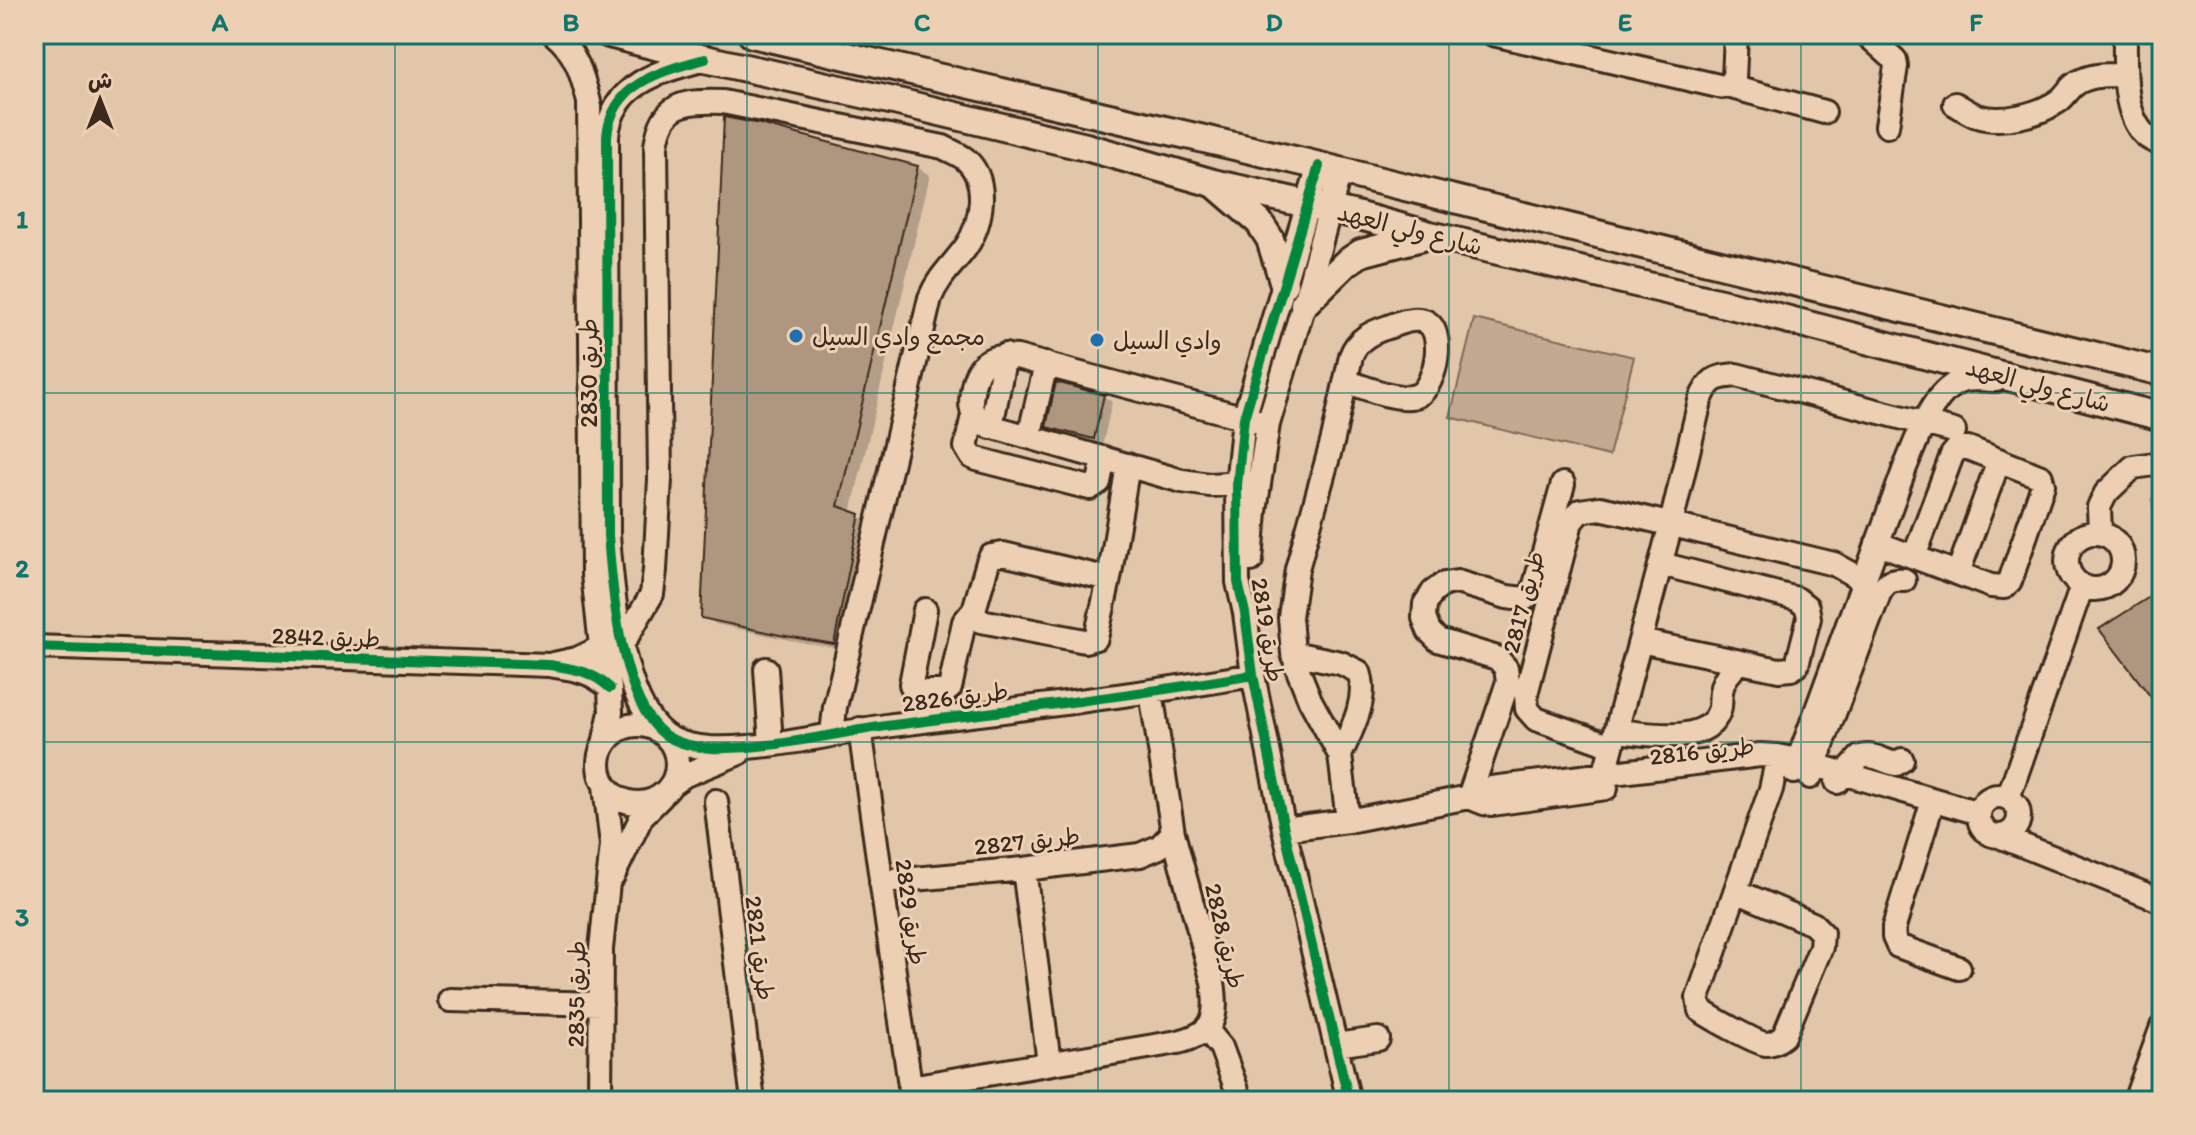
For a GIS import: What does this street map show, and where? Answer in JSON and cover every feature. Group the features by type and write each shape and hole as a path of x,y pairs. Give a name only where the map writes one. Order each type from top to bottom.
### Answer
{"main road":[{"name":"شارع ولي العهد","path":"609,34 1086,147 1213,183 1326,187 1430,235 1751,310 2162,417"},
{"name":"شارع ولي العهد","path":"752,34 1326,187 1581,232 2162,372"},
{"path":"1213,183 1259,222 1270,239 1284,284"},
{"path":"1304,304 1346,263 1361,253 1430,235"}],"street":[{"name":"طريق 2830","path":"554,34 567,44 574,55 589,102 593,574 611,646 639,703 663,734"},
{"path":"1493,34 1702,84 1727,86 1824,112"},
{"path":"1727,86 1735,74 1736,34"},
{"path":"1866,34 1895,60 1887,126"},
{"path":"2125,34 2125,75 2131,110 2137,125 2154,141"},
{"name":"طريق 2830","path":"604,744 611,712 612,592 608,535 609,119 625,93 648,78 705,59"},
{"path":"1955,104 1987,118 2027,116 2060,100 2073,84 2083,79 2125,75"},
{"path":"611,646 652,594 655,570 660,479 656,146 661,121 672,110 694,101 723,102 943,147 966,160 978,176 982,196 976,228 967,245 943,272 930,298 835,707 832,734"},
{"name":"طريق 2819","path":"1326,187 1284,284 1244,418 1248,483 1238,582 1284,829 1349,1101"},
{"name":"طريق 2819","path":"1248,483 1304,304 1326,187"},
{"path":"1248,483 1196,484 982,421 970,404 976,373 993,357 1005,355 1268,424"},
{"path":"1029,437 1046,364"},
{"path":"1602,781 1661,564 1700,401 1706,387 1717,376 1736,375 1954,431"},
{"path":"1795,767 1906,465 1943,392 1965,380 2024,381"},
{"path":"1346,381 1297,569 1290,604 1290,630 1293,653 1310,700 1340,755 1348,821"},
{"path":"982,421 966,447 977,459 1090,488 1099,482 1104,458"},
{"path":"1877,543 1914,557 1958,573 1991,586 2004,587 2010,581 2043,485 2041,477 1968,448 1958,448 1952,455 1914,557"},
{"path":"1958,573 1999,460"},
{"path":"2100,533 2099,507 2106,493 2133,467 2162,463"},
{"path":"974,610 981,621 1091,641 1096,638 1128,465"},
{"path":"1469,797 1508,682 1506,668 1497,658 1438,640 1429,631 1424,618 1425,604 1433,592 1444,584 1457,582 1507,597 1524,599 1533,592 1563,484"},
{"name":"طريق 2817","path":"1614,738 1536,719 1527,709 1526,694 1571,522 1580,511 1600,508 1671,524"},
{"path":"1671,524 1834,564 1863,583"},
{"path":"2100,533 2114,540 2123,554 2122,570 2113,584 2098,590 2082,586 2072,578 2067,565 2068,552 2075,541 2086,534 2100,533"},
{"path":"925,610 911,684 914,692 945,692 950,688 964,622 974,610 991,556 1003,554 1109,579"},
{"path":"1640,641 1779,670 1797,665 1809,618 1807,607 1797,599 1661,564"},
{"path":"1736,891 1813,924 1822,933 1821,947 1784,1036 1776,1042 1765,1044 1711,1017 1700,1010 1698,998 1771,789 1795,767 1884,585 1894,579 1904,580"},
{"path":"2008,798 2082,586"},
{"name":"طريق 2842","path":"549,665 577,659 611,646"},
{"name":"طريق 2842","path":"34,647 549,665 587,671 610,688"},
{"path":"1293,653 1341,663 1359,672 1361,701 1340,755"},
{"path":"1614,738 1682,735 1701,731 1712,724 1719,711 1724,678 1740,662"},
{"path":"761,745 766,669"},
{"name":"طريق 2826","path":"663,734 683,744 710,748 761,745 860,729 1151,692 1253,675"},
{"name":"طريق 2828","path":"1151,692 1173,833 1213,982 1214,1018 1207,1030"},
{"path":"631,726 653,728 663,734 675,752 676,774 668,789 655,799 634,803 623,800 605,786 599,765 600,754 611,735 631,726"},
{"name":"طريق 2829","path":"860,729 911,1094"},
{"name":"طريق 2826","path":"668,789 685,775 761,745"},
{"name":"طريق 2816","path":"1284,829 1348,821 1469,797 1492,788 1602,781 1760,755 1994,826"},
{"path":"1839,780 1860,757 1873,756 1896,764 1902,760"},
{"name":"طريق 2816","path":"1839,780 1929,813 1994,826"},
{"name":"طريق 2835","path":"600,1101 601,949 612,845 605,786"},
{"name":"طريق 2835","path":"607,888 642,816 668,789"},
{"path":"1994,826 2018,821 2015,804 2008,798 1990,798 1983,804 1994,826 2162,901"},
{"name":"طريق 2821","path":"716,801 753,1101"},
{"path":"1929,813 1894,927 1894,937 1898,946 1959,968"},
{"path":"1994,826 2162,886"},
{"name":"طريق 2827","path":"881,882 1140,855 1159,847 1173,833"},
{"path":"1024,869 1049,1063"},
{"path":"450,1000 601,1004"},
{"path":"2135,1101 2162,1027"},
{"path":"911,1094 1049,1063 1178,1042 1207,1030 1221,1047 1241,1101"},
{"path":"1336,1045 1378,1039"}],"path":[{"path":"811,1101 911,1094"}],"shaded area":[{"path":"1474,319 1634,357 1609,456 1450,417"}],"building":[{"name":"مجمع وادي السيل","path":"724,117 918,166 838,506 860,514 834,644 701,618"},
{"path":"1056,382 1104,395 1094,439 1046,427"},
{"path":"2162,589 2162,694 2154,701 2099,629"}],"cycle path":[{"path":"705,59 641,82 618,103 607,136 608,535 621,642 628,671 650,719 675,741 711,748 755,747 1253,675"},
{"path":"1319,166 1244,418 1237,485 1238,582 1284,829 1349,1101"},
{"path":"34,647 549,665 589,674 610,688"}],"place":[{"name":"مجمع وادي السيل","path":"796,336"},
{"name":"وادي السيل","path":"1097,340"}]}
